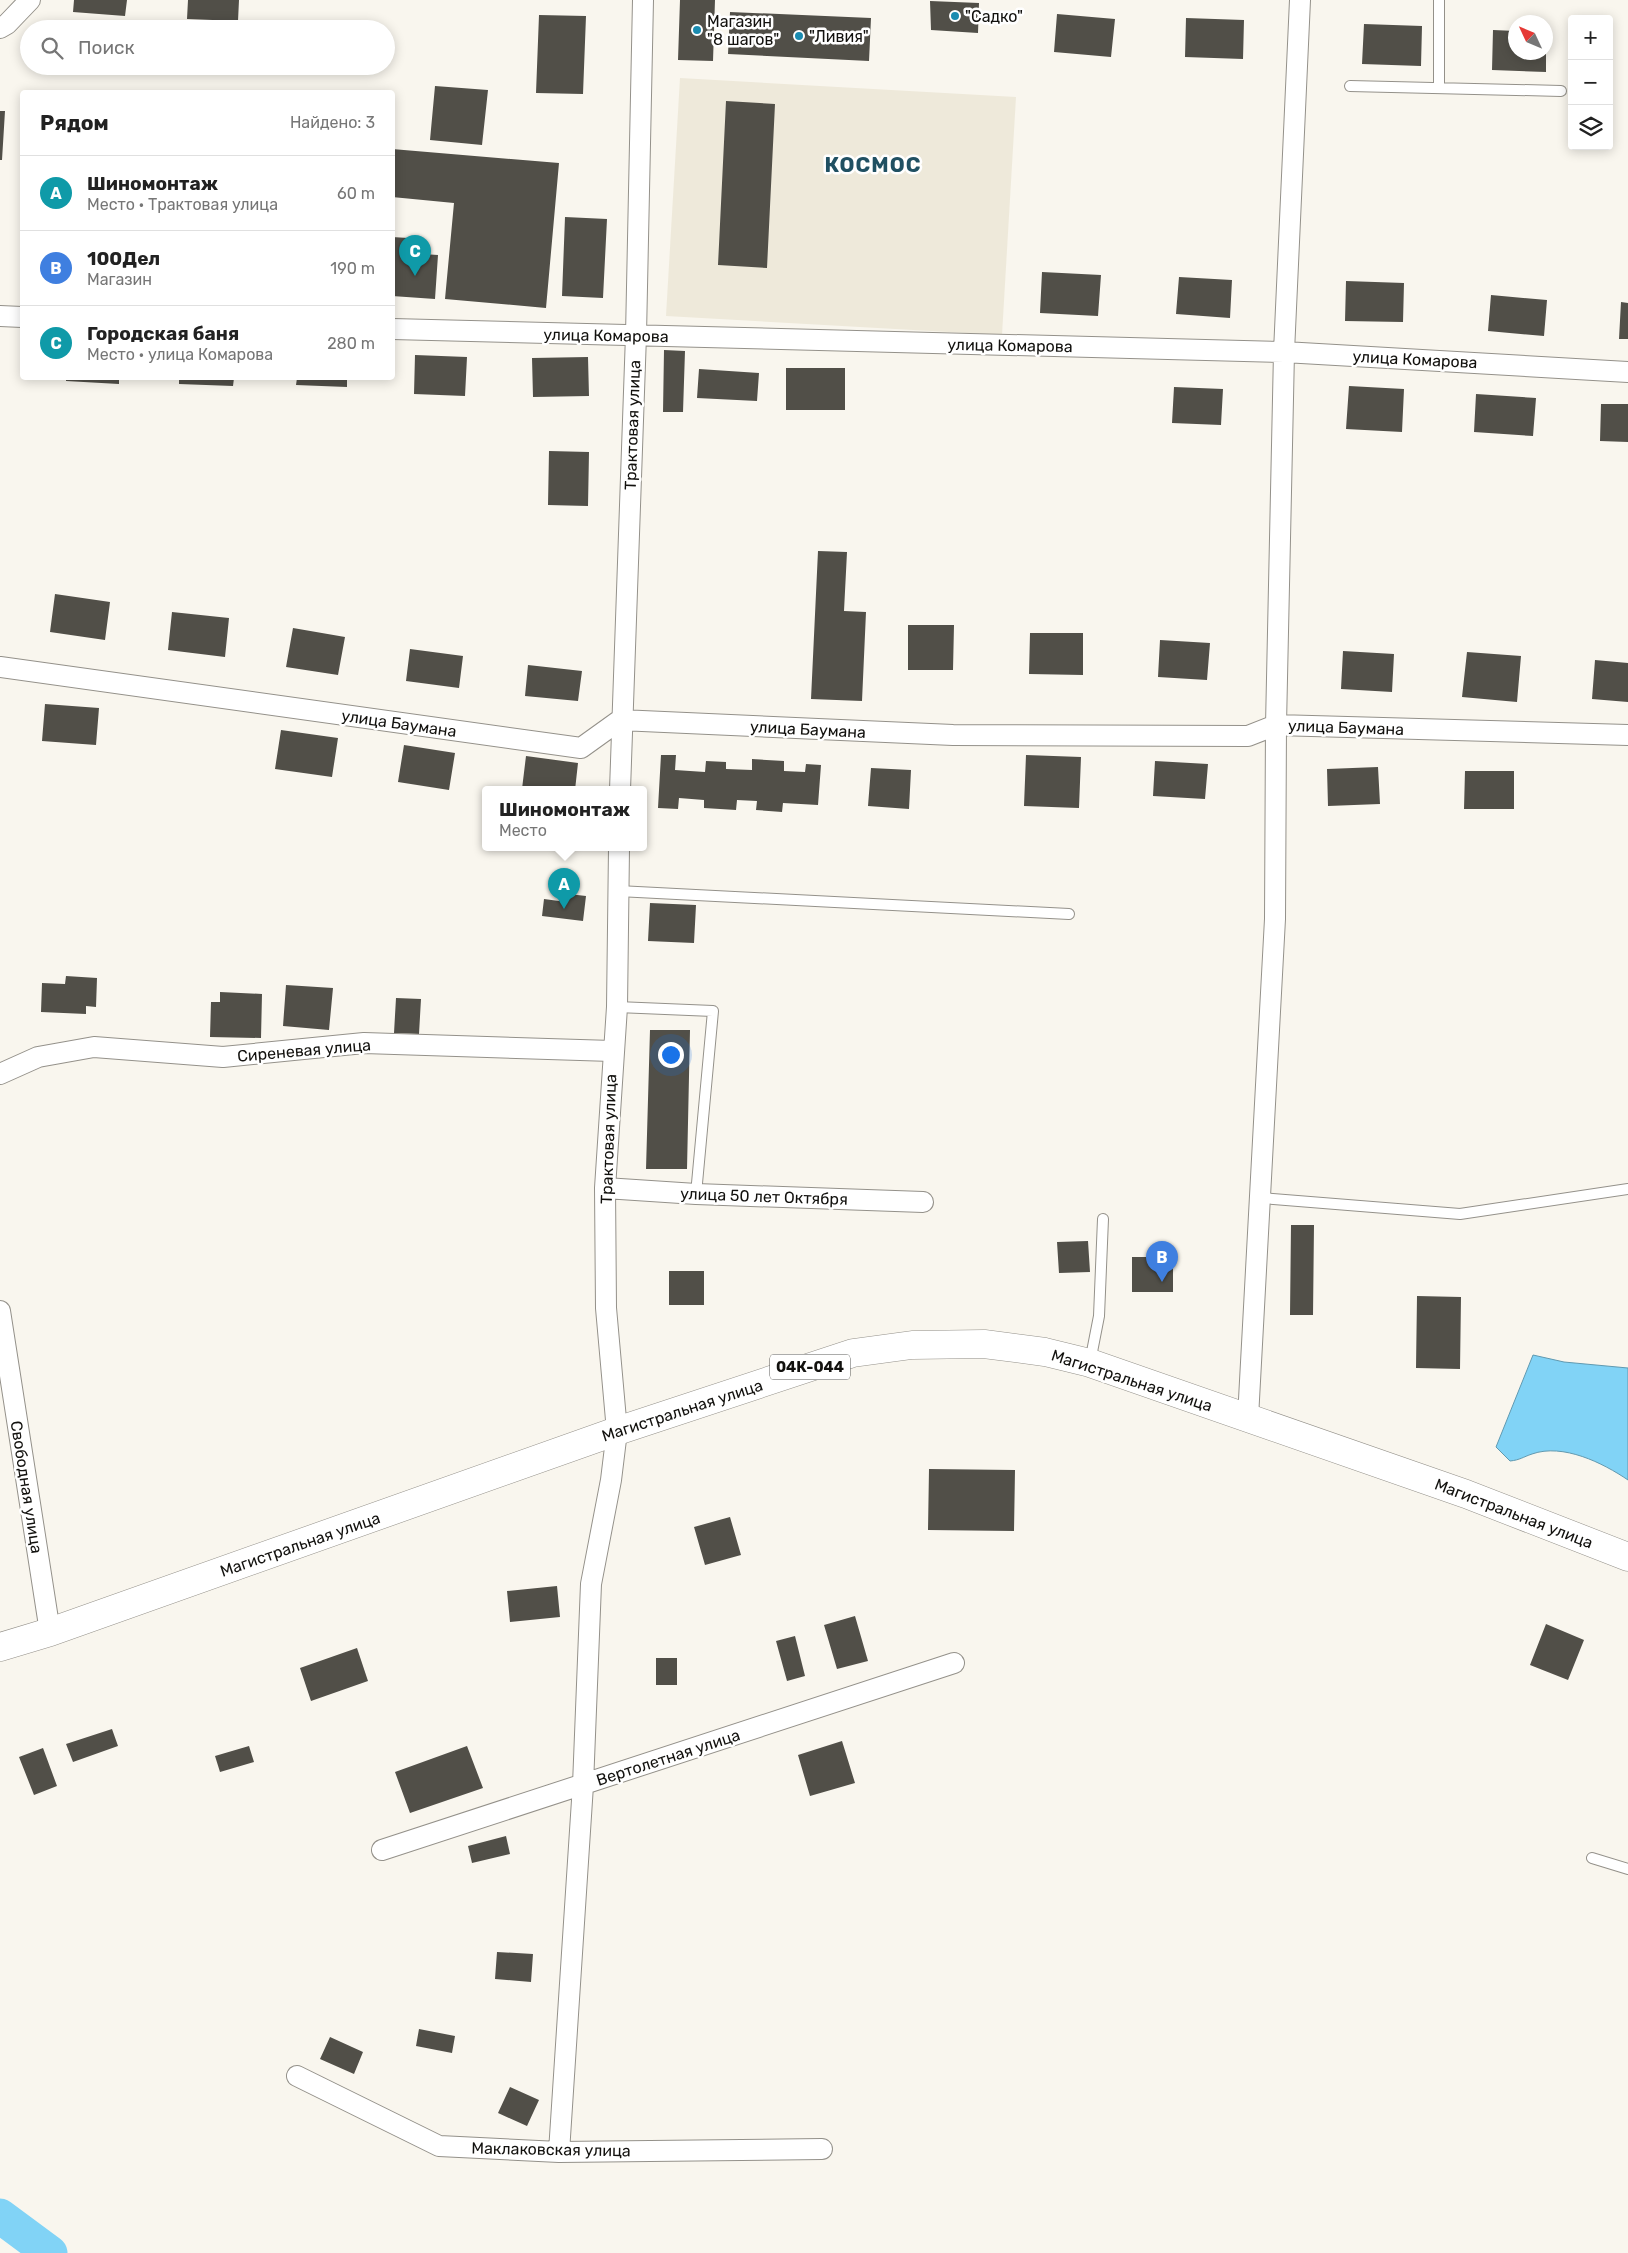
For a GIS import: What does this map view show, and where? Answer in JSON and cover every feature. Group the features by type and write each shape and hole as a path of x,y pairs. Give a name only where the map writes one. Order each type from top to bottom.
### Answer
{"main road":[{"name":"Магистральная улица","path":"0,1646 50,1632 617,1430 863,1352 912,1345 984,1344 1045,1352 1090,1363 1466,1494 1628,1557"}],"street":[{"path":"0,28 7,24 30,0"},
{"name":"Трактовая улица","path":"620,786 620,720 636,335 643,0"},
{"path":"1248,1418 1262,1198 1276,919 1276,725 1284,352 1300,0"},
{"path":"0,316 20,317"},
{"name":"улица Комарова","path":"395,329 1284,352 1628,372"},
{"name":"улица Баумана","path":"0,667 581,748 620,720 953,735 1248,736 1276,725 1628,735"},
{"name":"Трактовая улица","path":"559,2152 583,1785 591,1584 611,1480 617,1430 606,1308 605,1188 612,1051 617,1007 619,851"},
{"name":"Сиреневая улица","path":"0,1074 38,1057 94,1047 223,1057 364,1043 612,1051"},
{"name":"улица 50 лет Октября","path":"605,1188 696,1194 923,1202"},
{"name":"Свободная улица","path":"0,1312 50,1632"},
{"name":"Вертолетная улица","path":"382,1850 954,1663"},
{"name":"Маклаковская улица","path":"297,2076 439,2146 559,2152 822,2149"}],"lane":[{"path":"1439,0 1439,88"},
{"path":"1350,86 1561,92"},
{"path":"618,891 1069,914"},
{"path":"617,1007 713,1011 696,1194"},
{"path":"1262,1198 1460,1214 1628,1189"},
{"path":"1090,1363 1099,1316 1103,1219"},
{"path":"1592,1858 1628,1869"}],"shaded area":[{"path":"680,78 1016,97 1002,335 666,316"}],"water":[{"path":"1533,1355 1564,1362 1628,1368 1628,1480 1595,1461 1569,1453 1544,1451 1510,1461 1496,1447"}],"building":[{"path":"74,0 127,0 125,16 73,12"},
{"path":"188,0 239,0 238,20 187,19"},
{"name":"Магазин \"8 шагов\"","path":"680,0 715,0 713,61 678,60"},
{"name":"\"Садко\"","path":"930,1 979,3 978,33 931,30"},
{"name":"\"Ливия\"","path":"730,12 871,18 869,61 728,54"},
{"path":"1057,14 1115,19 1111,57 1054,52"},
{"path":"539,15 586,16 583,94 536,93"},
{"path":"1186,18 1244,20 1243,59 1185,57"},
{"path":"1364,24 1422,26 1421,66 1362,64"},
{"path":"1493,30 1508,31 1508,60 1546,60 1546,72 1492,70"},
{"path":"435,86 488,90 482,145 430,140"},
{"path":"726,101 775,104 767,268 718,265"},
{"path":"0,111 5,111 2,160 0,160"},
{"path":"395,149 559,163 546,308 445,299 454,203 395,197"},
{"path":"565,217 607,219 603,298 562,296"},
{"path":"395,237 408,238 407,253 438,255 435,299 395,296"},
{"path":"1042,272 1101,275 1098,316 1040,313"},
{"path":"1179,277 1232,280 1230,318 1176,314"},
{"path":"1346,281 1404,283 1403,322 1345,321"},
{"path":"1491,295 1547,300 1544,336 1488,331"},
{"path":"1621,302 1628,303 1628,339 1619,339"},
{"path":"664,350 685,351 683,412 663,412"},
{"path":"415,355 467,357 465,396 414,394"},
{"path":"588,357 589,396 533,397 532,358"},
{"path":"786,368 845,368 845,410 786,410"},
{"path":"699,369 759,373 757,401 697,398"},
{"path":"119,380 119,384 66,381"},
{"path":"179,380 234,380 233,386 179,384"},
{"path":"297,380 347,380 347,387 296,385"},
{"path":"1349,386 1404,389 1402,432 1346,429"},
{"path":"1174,387 1223,389 1221,425 1172,423"},
{"path":"1476,394 1536,398 1533,436 1474,432"},
{"path":"1601,404 1628,404 1628,442 1600,441"},
{"path":"549,451 589,452 588,506 548,505"},
{"path":"818,551 847,552 844,611 866,612 862,701 811,699"},
{"path":"55,594 110,602 105,640 50,632"},
{"path":"172,612 229,618 225,657 168,650"},
{"path":"908,625 954,625 953,670 908,670"},
{"path":"293,628 345,637 338,675 286,667"},
{"path":"1030,633 1083,633 1083,675 1029,674"},
{"path":"1160,640 1210,643 1207,680 1158,677"},
{"path":"410,649 463,656 459,688 406,681"},
{"path":"1343,651 1394,654 1392,692 1341,689"},
{"path":"1467,652 1521,656 1517,702 1462,697"},
{"path":"1595,660 1628,663 1628,702 1592,699"},
{"path":"528,665 582,671 578,701 525,696"},
{"path":"45,704 99,708 96,745 42,741"},
{"path":"281,730 338,738 332,777 275,769"},
{"path":"404,745 455,753 449,790 398,782"},
{"path":"661,755 676,755 675,770 705,772 706,761 726,762 726,769 752,770 752,759 784,761 784,771 805,772 806,764 821,765 818,805 783,803 782,812 756,810 757,801 737,800 736,810 704,808 704,800 679,798 678,809 658,808"},
{"path":"1026,755 1081,757 1079,808 1024,806"},
{"path":"526,756 578,763 575,786 522,786"},
{"path":"1155,761 1208,764 1205,799 1153,796"},
{"path":"1378,767 1380,804 1328,806 1327,769"},
{"path":"871,768 911,770 909,809 868,806"},
{"path":"1465,771 1514,771 1514,809 1464,809"},
{"path":"560,893 586,896 583,921 542,916 544,899 559,901"},
{"path":"650,903 696,905 694,943 648,941"},
{"path":"66,976 97,978 96,1007 86,1006 86,1014 41,1012 42,983 65,984"},
{"path":"286,985 333,988 329,1030 283,1026"},
{"path":"220,992 262,994 261,1038 210,1037 211,1002 220,1002"},
{"path":"396,998 421,999 419,1034 394,1033"},
{"path":"650,1030 690,1030 687,1169 646,1169"},
{"path":"1291,1225 1314,1225 1313,1315 1290,1315"},
{"path":"1088,1241 1090,1272 1059,1273 1057,1242"},
{"path":"1132,1257 1173,1257 1173,1292 1132,1292"},
{"path":"669,1271 704,1271 704,1305 669,1305"},
{"path":"1417,1296 1461,1297 1460,1369 1416,1368"},
{"path":"929,1469 1015,1470 1014,1531 928,1530"},
{"path":"730,1517 741,1555 705,1565 694,1527"},
{"path":"557,1586 560,1617 510,1622 507,1591"},
{"path":"855,1616 868,1661 837,1669 824,1625"},
{"path":"1546,1624 1584,1640 1568,1680 1530,1665"},
{"path":"795,1636 805,1676 787,1681 776,1641"},
{"path":"357,1648 368,1681 311,1701 300,1668"},
{"path":"656,1658 677,1658 677,1685 656,1685"},
{"path":"112,1729 118,1746 73,1762 66,1744"},
{"path":"842,1741 855,1783 810,1796 798,1755"},
{"path":"249,1746 254,1762 220,1772 215,1756"},
{"path":"467,1746 483,1788 410,1813 395,1772"},
{"path":"43,1748 57,1786 34,1795 19,1757"},
{"path":"506,1836 510,1854 472,1863 468,1846"},
{"path":"497,1952 533,1954 531,1982 495,1979"},
{"path":"419,2029 455,2036 452,2053 416,2046"},
{"path":"330,2037 363,2052 354,2074 320,2059"},
{"path":"510,2087 539,2100 527,2126 498,2113"}],"waterway":[{"path":"0,2216 50,2253"}],"place":[{"name":"\"Садко\"","path":"955,16"},
{"name":"Магазин \"8 шагов\"","path":"697,30"},
{"name":"\"Ливия\"","path":"799,36"},
{"name":"Городская баня","path":"415,276"},
{"name":"Шиномонтаж","path":"564,909"},
{"name":"100Дел","path":"1162,1282"}],"district":[{"name":"КОСМОС","path":"873,165"}]}
